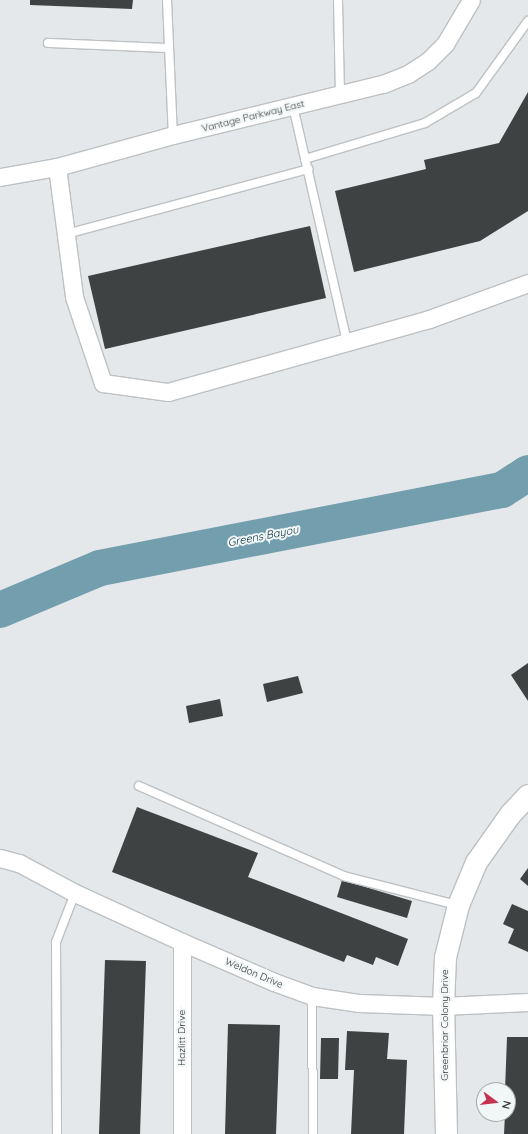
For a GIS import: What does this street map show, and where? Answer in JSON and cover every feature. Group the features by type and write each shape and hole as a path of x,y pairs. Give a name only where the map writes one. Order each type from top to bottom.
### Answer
{"street":[{"name":"Vantage Parkway East","path":"0,177 57,167 173,135 383,84 408,74 428,60 445,44 471,0"},
{"path":"57,167 74,297 103,383 168,392 429,320 528,283"},
{"name":"Greenbriar Colony Drive","path":"446,1134 443,1006 445,958 458,905 476,862 510,814 528,795"},
{"name":"Weldon Drive","path":"0,858 19,863 74,893 182,942 274,982 312,996 359,1003 443,1006 528,1002"},
{"name":"Hazlitt Drive","path":"182,942 182,1134"}],"lane":[{"path":"167,0 173,135"},
{"path":"338,0 340,94"},
{"path":"305,159 425,123 476,93 528,21"},
{"path":"48,43 169,48"},
{"path":"293,106 347,342"},
{"path":"66,234 308,169"},
{"path":"139,786 344,876 458,905"},
{"path":"58,1134 56,942 74,893"},
{"path":"312,996 313,1134"}],"building":[{"path":"30,0 133,0 132,9 30,5"},
{"path":"528,92 528,211 480,241 354,272 335,191 426,169 424,160 499,143"},
{"path":"310,226 326,298 105,349 88,276"},
{"path":"528,663 528,701 511,675"},
{"path":"298,676 303,693 267,702 263,684"},
{"path":"220,699 223,716 189,723 186,706"},
{"path":"137,807 258,853 248,877 408,939 398,966 376,957 373,965 347,955 344,962 112,872"},
{"path":"528,868 528,886 520,879"},
{"path":"342,880 412,901 407,918 337,897"},
{"path":"512,904 528,911 528,952 508,943 514,929 503,924"},
{"path":"105,960 146,961 140,1134 99,1134"},
{"path":"228,1024 280,1025 276,1134 225,1134"},
{"path":"347,1031 389,1033 387,1059 407,1060 404,1134 351,1134 354,1070 345,1070"},
{"path":"507,1037 528,1037 528,1134 504,1134 505,1122 516,1122 516,1082 505,1082"},
{"path":"321,1038 339,1038 338,1079 320,1079"}],"waterway":[{"name":"Greens Bayou","path":"0,610 100,568 502,490 528,473"}]}
